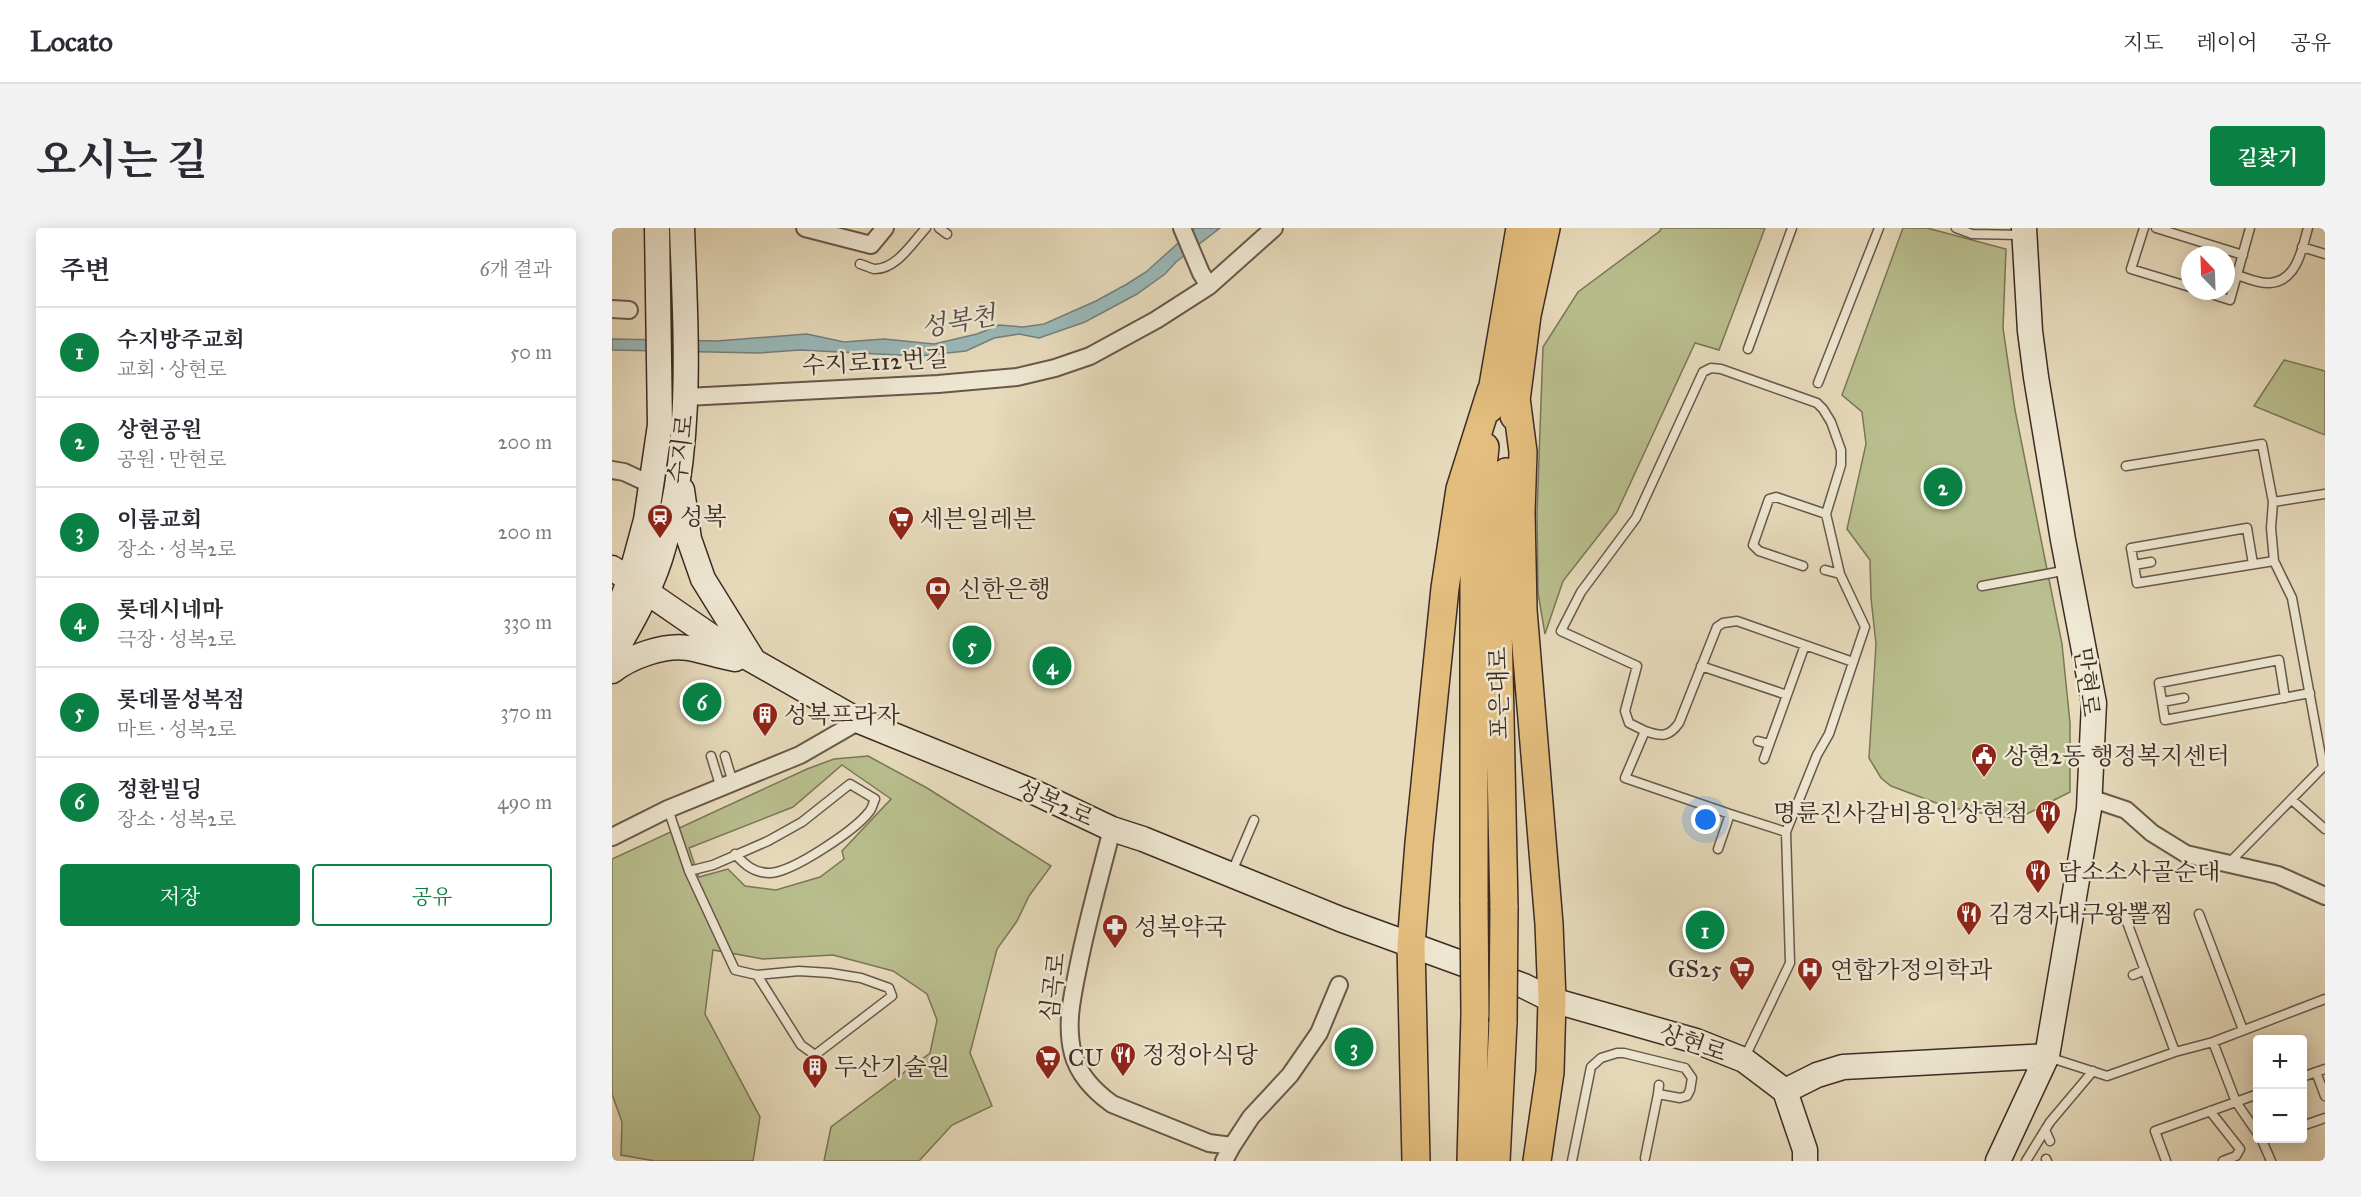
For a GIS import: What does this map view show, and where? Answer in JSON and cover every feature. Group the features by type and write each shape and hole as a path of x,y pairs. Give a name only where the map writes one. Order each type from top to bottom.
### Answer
{"main road":[{"path":"1507,228 1511,274"},
{"name":"포은대로","path":"1496,1161 1503,1022 1504,908 1497,575 1503,491 1504,394 1511,274 1520,228"},
{"name":"포은대로","path":"1471,1161 1474,1015 1474,551 1504,394 1527,315 1545,228"},
{"path":"1416,1161 1411,945 1445,588 1460,489 1504,394"},
{"path":"1504,394 1523,452 1521,513 1523,610 1549,924 1552,1000 1550,1072 1537,1161"}],"street":[{"name":"수지로","path":"612,625 629,579 646,520 660,425 657,228"},
{"name":"수지로","path":"629,579 660,560 680,473 686,389 682,228"},
{"path":"805,228 872,245 885,228"},
{"path":"1182,228 1205,280"},
{"name":"수지로112번길","path":"686,389 938,384 1017,377 1056,368 1090,356 1205,280 1274,228"},
{"name":"만현로","path":"1998,1161 2047,1056 2090,798 2094,703 2068,570 2030,331 2024,231"},
{"path":"612,470 624,471 652,485"},
{"path":"680,473 689,539 698,567 709,590 755,662"},
{"name":"수지로","path":"612,657 631,624 629,579"},
{"name":"성복2로","path":"629,579 715,639 859,721 1036,793 1112,829 1143,839 1340,920 1524,986"},
{"path":"612,672 620,665 670,648 686,648 755,662"},
{"path":"612,837 668,809 800,755 859,721"},
{"path":"2090,798 2126,810 2152,833 2186,854 2228,865 2278,874 2325,896"},
{"name":"심곡로","path":"1112,829 1072,994 1070,1031 1073,1053 1081,1074 1098,1094 1112,1104 1232,1153"},
{"path":"1224,1161 1232,1153 1251,1117 1290,1075 1319,1033 1339,985"},
{"name":"상현로","path":"1524,986 1552,1000 1696,1041 1744,1060 1785,1091"},
{"path":"1805,1161 1805,1150 1785,1091 1817,1075 1843,1067 2047,1056"}],"lane":[{"path":"860,264 874,269 900,258 926,228"},
{"path":"939,228 947,234"},
{"path":"1748,349 1792,228"},
{"path":"1818,383 1879,228"},
{"path":"1956,228 1972,234 2024,231"},
{"path":"2144,228 2131,269 2181,284"},
{"path":"2156,228 2243,255"},
{"path":"2235,282 2250,228"},
{"path":"2237,275 2269,283 2292,271 2298,263 2308,228"},
{"path":"2302,247 2325,254"},
{"path":"1744,1060 1790,963 1786,832 1817,755 1829,734 1865,627 1840,574 1826,514 1841,465 1841,450 1831,422 1823,409 1817,403 1721,369 1711,368 1703,372 1636,518 1581,592 1561,631 1637,666 1625,711 1629,723 1645,732 1664,735 1672,732 1679,723 1717,627 1737,621 1853,662"},
{"path":"2126,466 2262,444 2273,502 2271,528 2274,561 2292,598 2323,766 2228,865"},
{"path":"2273,502 2325,494"},
{"path":"1803,566 1759,551 1753,545 1769,499 1776,497 1826,514"},
{"path":"2253,564 2247,528 2131,548 2137,583 2274,561"},
{"path":"2134,565 2151,562"},
{"path":"1825,570 1840,574"},
{"path":"1982,586 2068,570"},
{"path":"1764,759 1805,645"},
{"path":"2285,698 2279,660 2159,683 2165,720 2285,698 2310,693"},
{"path":"1701,666 1786,695"},
{"path":"2162,702 2184,698"},
{"path":"1645,732 1625,778 1786,832"},
{"path":"1758,741 1769,744"},
{"path":"711,756 727,786"},
{"path":"725,756 727,786"},
{"path":"689,871 713,865 735,854 768,841 802,822 850,784 875,799 870,812 837,839 795,867 770,873 747,868 735,854"},
{"path":"2292,800 2325,829"},
{"path":"668,809 689,871 735,970 758,975 799,971 861,978 889,988 892,996 815,1055 801,1045 758,975"},
{"path":"1718,849 1730,814"},
{"path":"1231,875 1254,820"},
{"path":"2124,914 2175,1052"},
{"path":"2199,914 2243,1030"},
{"path":"2133,975 2145,970"},
{"path":"2047,1056 2107,1076 2175,1052 2213,1042 2325,999"},
{"path":"2213,1042 2236,1102 2253,1126"},
{"path":"1572,1161 1590,1067 1609,1055 1623,1053 1685,1068 1689,1072 1692,1083 1687,1096 1680,1098 1659,1089 1645,1158"},
{"path":"2307,1075 2325,1068"},
{"path":"2026,1161 2045,1130 2093,1071"},
{"path":"2316,1072 2325,1096"},
{"path":"2166,1161 2155,1131 2253,1096"},
{"path":"2210,1111 2240,1149 2236,1156 2223,1161"},
{"path":"2307,1124 2325,1118"},
{"path":"2045,1130 2050,1141"},
{"path":"2264,1143 2271,1161"}],"green space":[{"path":"1661,228 1765,228 1719,350 1695,343 1617,512 1563,581 1545,634 1538,593 1537,514 1543,347 1578,292"},
{"path":"1903,228 1927,228 2006,249 2003,328 2015,410 2062,644 2070,723 2070,792 2017,819 1947,807 1891,786 1881,778 1869,758 1876,644 1870,560 1847,529 1866,444 1862,412 1842,395"},
{"path":"2284,360 2325,371 2325,435 2254,406"},
{"path":"868,756 927,788 1051,866 1029,896 1017,921 997,949 970,1053 992,1106 952,1125 919,1161 824,1161 831,1127 930,1053 937,1020 927,994 893,971 833,955 763,959 713,950 705,1014 760,1117 753,1161 655,1161 621,1155 622,1122 612,1094 612,859 807,769 834,759","holes":["842,765 891,799 842,851 844,859 820,877 776,890 745,886 728,869 699,877 689,848 793,807"]}],"water":[{"path":"1195,228 1220,228 1137,294 1085,322 1039,338 1019,334 994,338 966,351 919,356 800,350 760,353 612,350 612,339 717,341 807,334 844,342 884,339 934,344 977,334 999,325 1023,327 1044,324 1096,301 1146,272"}],"place":[{"name":"상현공원","path":"1943,487"},
{"name":"성복","path":"660,540"},
{"name":"세븐일레븐","path":"901,542"},
{"name":"신한은행","path":"938,612"},
{"name":"롯데몰성복점","path":"972,645"},
{"name":"롯데시네마","path":"1052,666"},
{"name":"정환빌딩","path":"702,702"},
{"name":"성복프라자","path":"765,738"},
{"name":"상현2동 행정복지센터","path":"1984,779"},
{"name":"명륜진사갈비용인상현점","path":"2048,836"},
{"name":"담소소사골순대","path":"2038,895"},
{"name":"수지방주교회","path":"1705,930"},
{"name":"김경자대구왕뽈찜","path":"1969,937"},
{"name":"성복약국","path":"1115,950"},
{"name":"GS25","path":"1742,992"},
{"name":"연합가정의학과","path":"1810,993"},
{"name":"이룸교회","path":"1354,1047"},
{"name":"정정아식당","path":"1123,1078"},
{"name":"CU","path":"1048,1081"},
{"name":"두산기술원","path":"815,1090"}],"water label":[{"name":"성복천","path":"958,321"}]}
